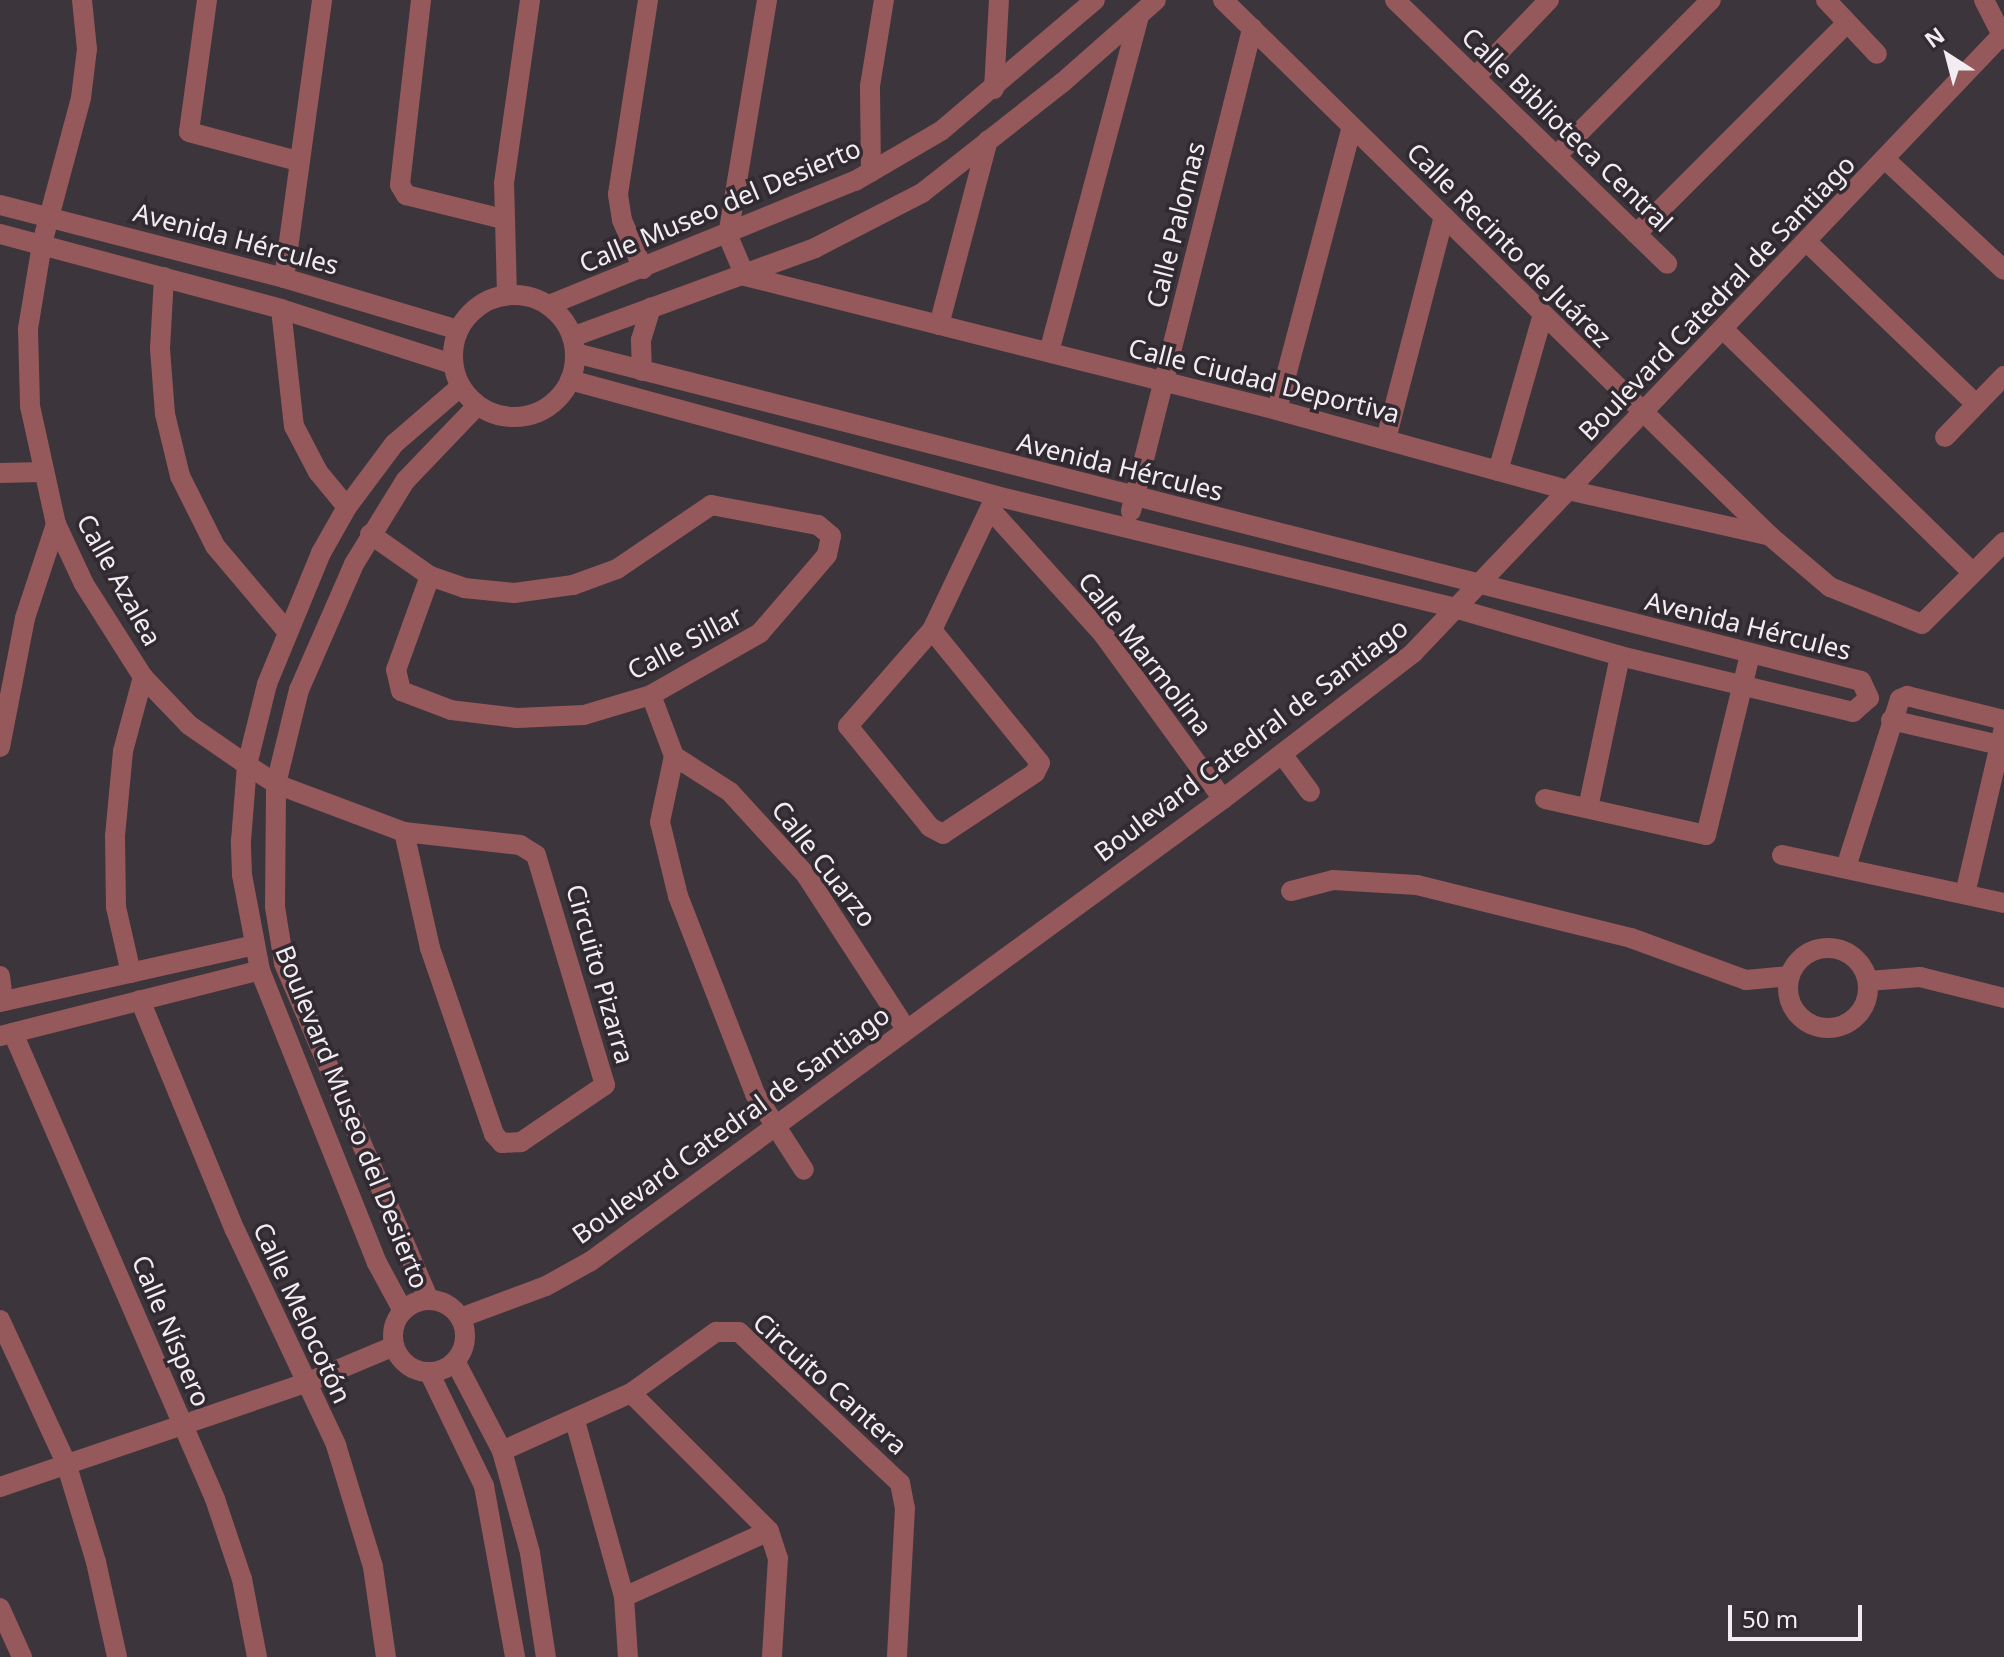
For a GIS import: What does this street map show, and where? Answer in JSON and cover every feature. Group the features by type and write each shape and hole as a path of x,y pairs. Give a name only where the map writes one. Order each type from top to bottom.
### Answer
{"street":[{"name":"Calle Azalea","path":"82,0 87,49 81,98 42,244 26,368 41,472 56,524 84,584 143,677 189,725 276,784"},
{"path":"207,0 189,132 298,161"},
{"path":"284,278 322,0"},
{"path":"421,0 400,185 406,195 503,219"},
{"path":"507,295 503,219 530,0"},
{"path":"643,269 622,220 618,194 648,0"},
{"path":"745,276 728,236 767,0"},
{"path":"871,172 870,86 884,0"},
{"path":"994,89 999,0"},
{"name":"Calle Museo del Desierto","path":"549,305 728,236 871,172 941,131 1095,0"},
{"path":"574,345 651,308 815,248 922,193 1156,0"},
{"name":"Calle Recinto de Juárez","path":"1223,0 1770,536 1830,587 1922,624 1973,573"},
{"name":"Calle Biblioteca Central","path":"1395,0 1477,75 1667,264"},
{"path":"1477,75 1549,0"},
{"path":"1558,154 1711,0"},
{"path":"1826,0 1877,54"},
{"path":"1984,0 2002,38"},
{"path":"1049,352 1139,17"},
{"path":"1636,234 1847,23"},
{"name":"Calle Palomas","path":"1128,527 1252,28"},
{"name":"Boulevard Catedral de Santiago","path":"460,1318 569,1275 1223,799 1413,653 2002,38"},
{"path":"1277,410 1352,127"},
{"path":"939,325 988,140"},
{"path":"1886,160 2004,270"},
{"name":"Avenida Hércules","path":"0,205 284,278 458,330"},
{"path":"1386,439 1444,216"},
{"path":"0,234 281,309 452,364"},
{"path":"1807,242 1976,404"},
{"name":"Calle Ciudad Deportiva","path":"745,276 1277,410 1568,490 1770,536"},
{"path":"164,277 162,375 180,476 215,546 286,630"},
{"path":"507,295 549,305 574,345 570,380 554,402 530,415 502,417 477,406 460,387 452,364 458,330 478,306 507,295"},
{"path":"642,371 641,340 651,308"},
{"path":"281,309 294,426 318,472 347,507"},
{"path":"1498,471 1543,314"},
{"path":"1723,329 1973,573 2004,542"},
{"name":"Avenida Hércules","path":"570,380 697,414 993,503 1128,527 1454,608 1620,656 1853,712 1869,698 1861,681 642,371 574,345"},
{"path":"1945,437 2004,376"},
{"name":"Boulevard Museo del Desierto","path":"403,1311 377,1263 260,970 240,858 247,765 286,630 347,507 394,444 460,387"},
{"name":"Boulevard Museo del Desierto","path":"429,1300 284,963 275,907 276,784 299,690 370,534 416,468 477,406"},
{"path":"0,473 41,472"},
{"path":"932,630 1040,763 1035,773 943,834 930,827 848,726 932,630 993,503"},
{"name":"Calle Marmolina","path":"993,503 1103,634 1223,799"},
{"name":"Calle Sillar","path":"370,534 430,576 464,588 514,593 573,585 617,569 720,504 826,529 831,544 827,555 782,613 730,654 651,695 584,715 517,718 451,710 409,698 396,683 396,670 430,576"},
{"path":"0,747 25,618 56,524"},
{"path":"1545,799 1706,835 1750,654"},
{"path":"1588,808 1620,656"},
{"path":"131,973 116,907 115,836 123,751 143,677"},
{"path":"651,695 674,756 661,804 663,842 742,1066 773,1127 804,1170"},
{"path":"1846,867 1891,720 1902,697 2004,720"},
{"path":"1891,720 2002,739 1965,894"},
{"path":"1282,754 1310,792"},
{"name":"Calle Cuarzo","path":"674,756 730,792 806,875 906,1029"},
{"name":"Circuito Pizarra","path":"276,784 404,832 520,845 541,864 605,1085 521,1142 502,1143 494,1134 430,948 404,832"},
{"path":"1782,855 2004,903"},
{"path":"1291,891 1333,880 1417,885 1631,938 1746,980 1790,976"},
{"path":"0,976 2,1002 254,945"},
{"path":"1829,947 1855,957 1868,981 1868,995 1855,1018 1829,1028 1815,1027 1795,1011 1790,976 1803,956 1829,947"},
{"path":"7,1034 260,970"},
{"path":"1868,981 1920,977 2004,998"},
{"name":"Calle Melocotón","path":"140,1000 235,1230 306,1383 357,1504 386,1657"},
{"name":"Calle Níspero","path":"7,1034 183,1424 242,1579 257,1657"},
{"path":"429,1300 452,1309 460,1318 464,1341 455,1361 429,1372 408,1366 394,1346 393,1333 403,1311 429,1300"},
{"path":"0,1320 66,1463 96,1562 117,1657"},
{"name":"Circuito Cantera","path":"502,1451 575,1421 631,1393 727,1328 739,1332 891,1470 904,1495 897,1657"},
{"path":"0,1487 306,1383 394,1346"},
{"path":"455,1361 502,1451 530,1553 546,1657"},
{"path":"429,1372 484,1486 515,1657"},
{"path":"631,1393 769,1531 778,1558 772,1657"},
{"path":"575,1421 624,1597 628,1657"},
{"path":"624,1597 769,1531"},
{"path":"0,1608 22,1657"}]}
